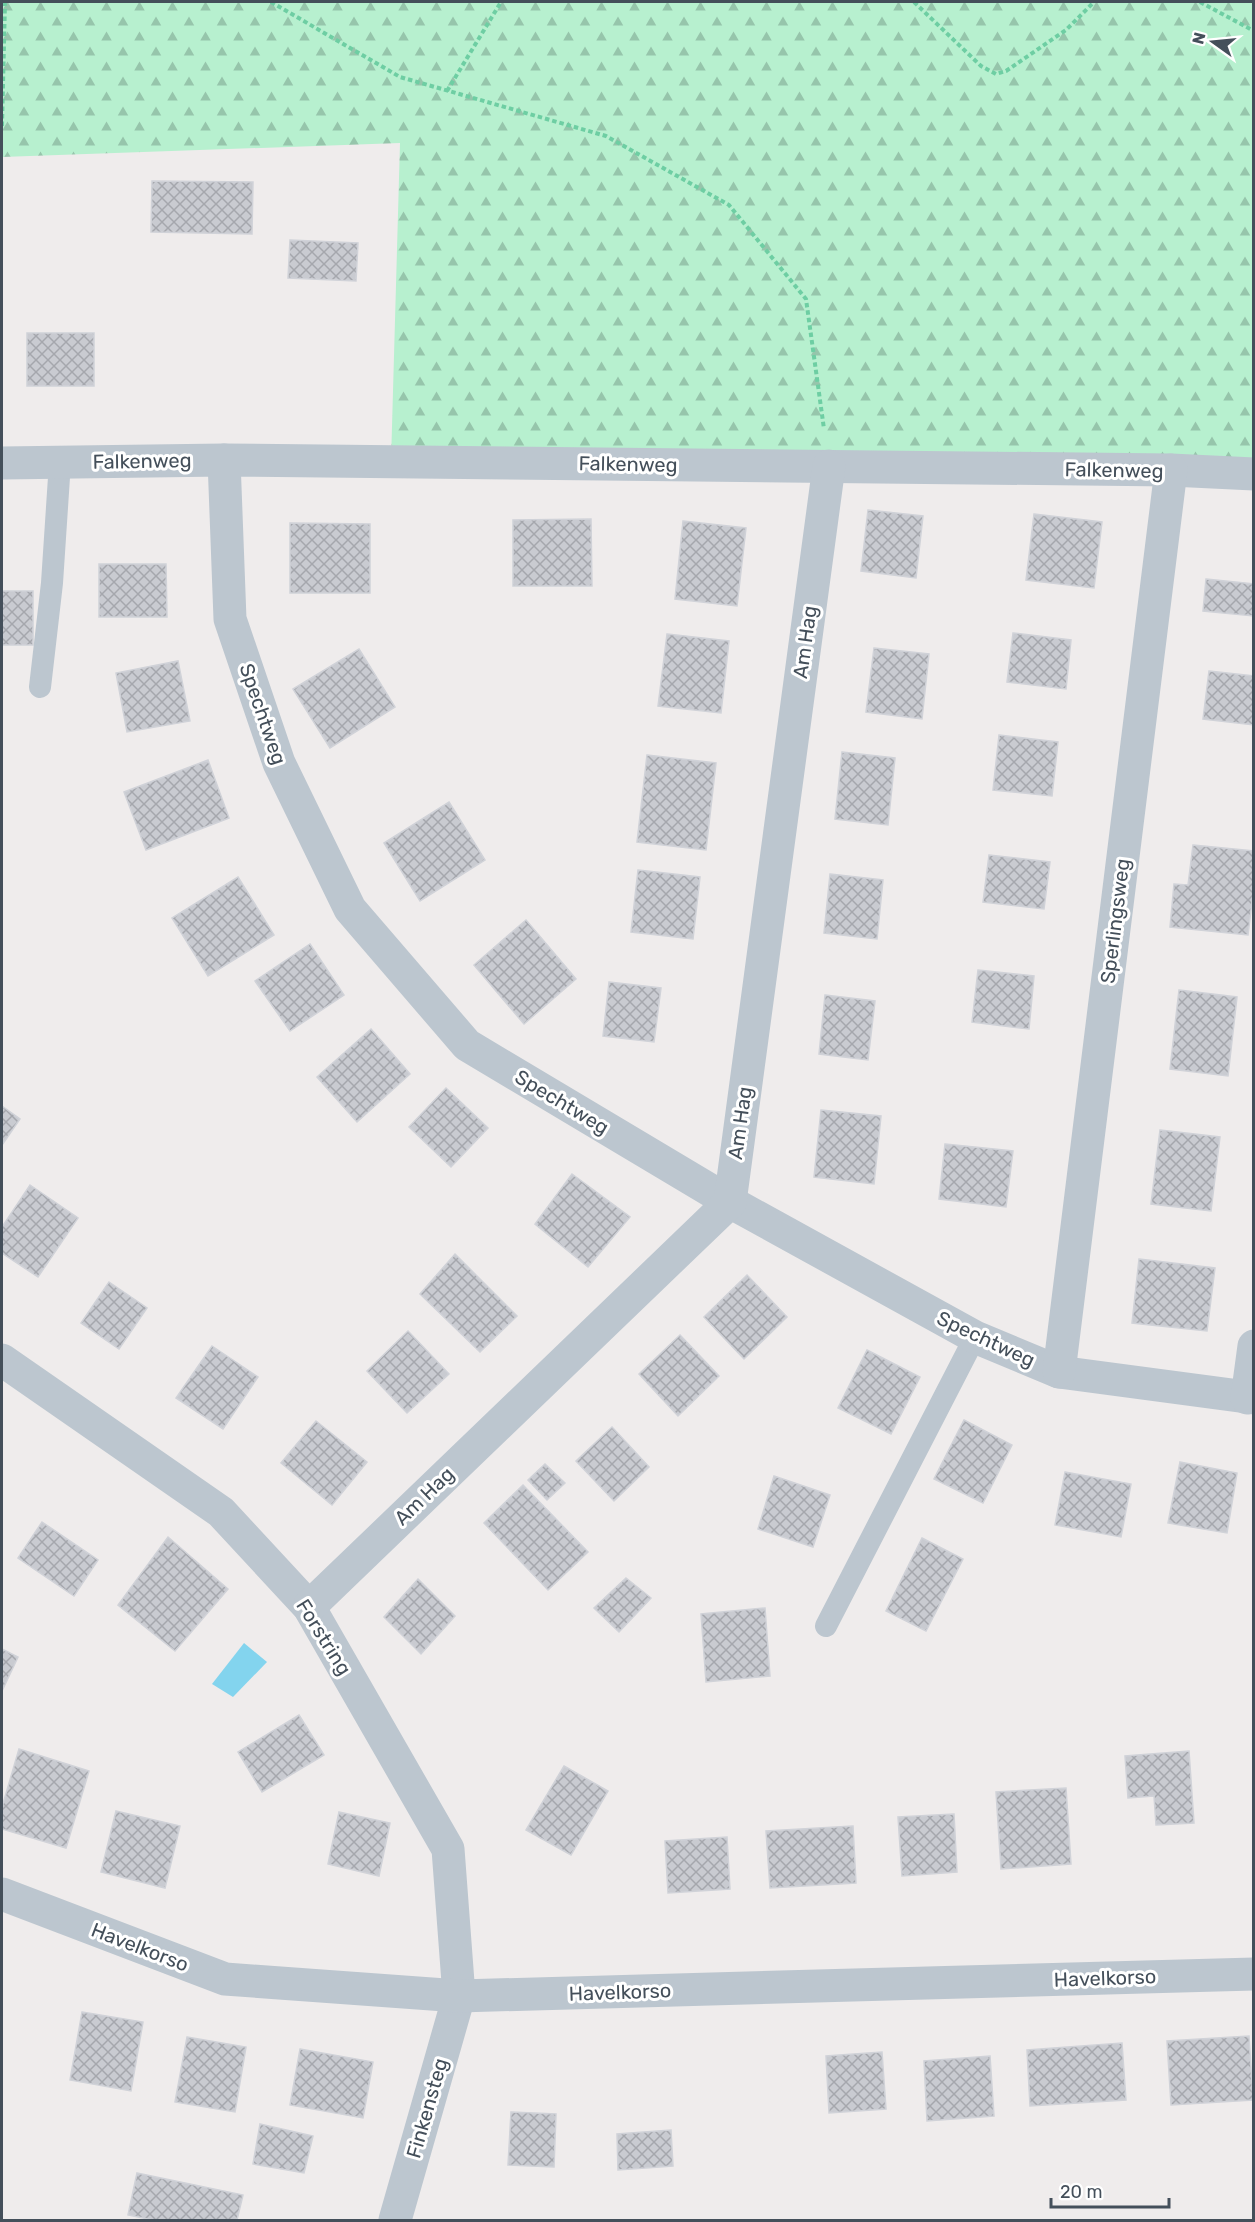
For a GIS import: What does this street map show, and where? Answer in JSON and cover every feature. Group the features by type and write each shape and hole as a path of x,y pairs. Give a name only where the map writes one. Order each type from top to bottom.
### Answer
{"street":[{"name":"Falkenweg","path":"2,463 224,460 829,466 1254,474"},
{"name":"Spechtweg","path":"224,460 230,618 279,763 350,909 467,1045 730,1202 975,1337 1059,1372 1250,1398"},
{"name":"Am Hag","path":"309,1607 730,1202 829,466"},
{"name":"Sperlingsweg","path":"1059,1372 1171,471"},
{"path":"1250,1398 1254,1346"},
{"name":"Forstring","path":"2,1360 221,1512 309,1607 448,1849 459,1996"},
{"name":"Havelkorso","path":"2,1894 225,1979 459,1996 1254,1974"},
{"name":"Finkensteg","path":"395,2220 459,1996"}],"lane":[{"path":"40,687 52,583 60,462"},
{"path":"826,1626 975,1337"}],"path":[{"path":"2,126 6,2"},
{"path":"271,2 400,77 606,136 729,205 806,299 829,466"},
{"path":"447,91 501,2"},
{"path":"914,2 981,66 996,74 1006,70 1066,30 1094,2"},
{"path":"1200,2 1254,31"}],"green space":[{"path":"2,2 1253,2 1253,474 391,462 400,143 2,157"}],"water":[{"path":"244,1643 267,1662 233,1697 212,1684"}],"building":[{"path":"152,181 253,182 252,234 151,232"},
{"path":"290,240 358,243 356,281 288,278"},
{"path":"27,333 94,333 94,386 27,386"},
{"path":"868,510 923,516 916,578 861,571"},
{"path":"1034,514 1102,522 1094,588 1026,580"},
{"path":"591,519 592,586 513,586 513,520"},
{"path":"683,521 746,528 737,606 675,599"},
{"path":"290,523 370,524 370,593 290,593"},
{"path":"99,564 166,564 167,617 99,617"},
{"path":"1206,579 1254,584 1254,616 1203,611"},
{"path":"2,591 33,591 33,645 2,645"},
{"path":"1013,633 1071,640 1066,689 1007,682"},
{"path":"667,634 729,641 721,713 658,706"},
{"path":"874,648 929,654 922,719 866,712"},
{"path":"359,649 395,707 330,748 293,689"},
{"path":"178,661 190,721 127,732 116,673"},
{"path":"1209,671 1254,676 1254,725 1203,719"},
{"path":"999,735 1058,742 1052,796 993,790"},
{"path":"842,752 895,758 888,825 835,819"},
{"path":"647,755 716,763 706,850 637,842"},
{"path":"208,760 229,818 146,850 124,792"},
{"path":"449,802 485,860 420,901 384,843"},
{"path":"1193,845 1254,851 1254,885 1248,935 1170,927 1174,884 1188,885"},
{"path":"989,855 1050,862 1044,909 983,902"},
{"path":"638,870 700,877 693,939 631,932"},
{"path":"830,874 883,880 877,939 824,933"},
{"path":"238,877 274,935 208,976 172,918"},
{"path":"526,920 576,979 524,1024 474,965"},
{"path":"310,944 344,995 290,1031 255,981"},
{"path":"978,970 1034,976 1029,1029 972,1022"},
{"path":"609,982 661,988 654,1042 603,1036"},
{"path":"1179,990 1237,997 1228,1076 1170,1069"},
{"path":"825,995 875,1001 868,1060 819,1054"},
{"path":"371,1029 410,1074 357,1122 317,1077"},
{"path":"446,1088 488,1128 451,1167 409,1127"},
{"path":"2,1106 20,1119 2,1145"},
{"path":"821,1110 881,1116 874,1184 814,1177"},
{"path":"1160,1130 1220,1137 1211,1211 1151,1204"},
{"path":"945,1144 1013,1151 1006,1207 939,1199"},
{"path":"572,1174 630,1217 588,1267 535,1224"},
{"path":"30,1185 78,1218 38,1277 2,1253 2,1227"},
{"path":"455,1254 517,1316 480,1352 420,1294"},
{"path":"1139,1259 1215,1268 1207,1331 1132,1323"},
{"path":"747,1275 787,1317 744,1359 704,1317"},
{"path":"109,1282 147,1308 119,1349 81,1323"},
{"path":"408,1331 449,1374 407,1413 367,1371"},
{"path":"680,1335 719,1376 678,1416 639,1374"},
{"path":"212,1346 258,1377 223,1429 176,1398"},
{"path":"867,1350 920,1377 891,1434 838,1408"},
{"path":"964,1420 1012,1445 983,1503 934,1479"},
{"path":"316,1421 367,1462 332,1505 281,1463"},
{"path":"612,1427 649,1467 614,1501 576,1461"},
{"path":"1180,1462 1237,1473 1227,1533 1168,1523"},
{"path":"545,1464 565,1483 547,1500 528,1480"},
{"path":"1065,1472 1131,1484 1121,1537 1055,1525"},
{"path":"774,1476 830,1495 813,1547 758,1529"},
{"path":"523,1485 588,1552 548,1590 484,1523"},
{"path":"42,1522 98,1560 74,1596 18,1558"},
{"path":"168,1537 228,1589 175,1651 118,1605"},
{"path":"922,1538 963,1559 926,1631 886,1611"},
{"path":"626,1578 651,1598 619,1632 594,1608"},
{"path":"418,1579 455,1616 421,1654 384,1617"},
{"path":"765,1608 770,1676 706,1682 701,1614"},
{"path":"2,1649 18,1657 2,1691"},
{"path":"299,1715 324,1755 262,1792 238,1752"},
{"path":"19,1749 89,1771 66,1848 2,1829 2,1807"},
{"path":"1189,1751 1194,1823 1156,1825 1154,1796 1128,1798 1125,1756"},
{"path":"564,1766 608,1791 571,1855 526,1830"},
{"path":"1066,1788 1071,1864 1001,1869 996,1792"},
{"path":"116,1811 180,1826 165,1888 101,1872"},
{"path":"339,1812 390,1823 379,1876 328,1864"},
{"path":"954,1814 957,1872 902,1876 898,1817"},
{"path":"853,1826 856,1883 770,1888 766,1831"},
{"path":"727,1837 730,1889 668,1893 665,1841"},
{"path":"82,2012 143,2022 131,2091 70,2080"},
{"path":"1249,2036 1253,2100 1171,2105 1167,2041"},
{"path":"187,2037 246,2047 235,2112 175,2102"},
{"path":"1122,2043 1126,2100 1030,2106 1027,2050"},
{"path":"300,2049 373,2062 363,2118 290,2105"},
{"path":"882,2052 886,2109 829,2113 826,2056"},
{"path":"990,2056 994,2116 927,2121 924,2061"},
{"path":"511,2112 556,2114 554,2167 508,2165"},
{"path":"260,2124 313,2136 304,2173 253,2164"},
{"path":"671,2130 673,2166 618,2170 617,2134"},
{"path":"137,2173 243,2195 237,2220 153,2220 128,2215"}]}
